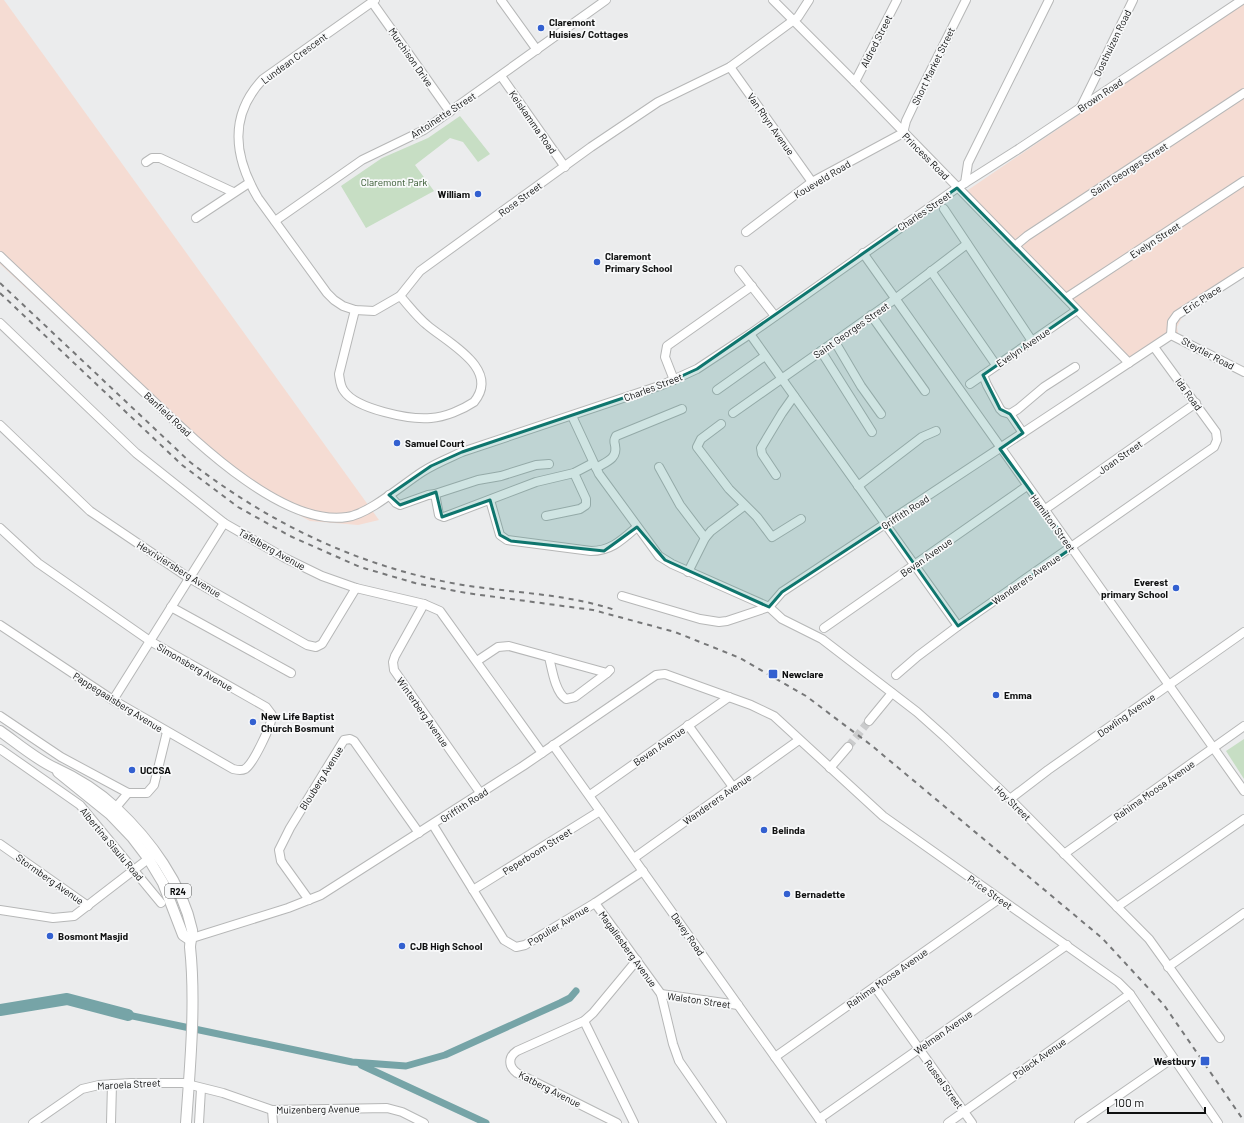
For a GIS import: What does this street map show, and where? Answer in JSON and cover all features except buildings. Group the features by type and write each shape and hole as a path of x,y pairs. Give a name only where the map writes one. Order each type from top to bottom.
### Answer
{"main road":[{"name":"Albertina Sisulu Road","path":"0,731 55,768 71,774 113,811 132,837 152,856 183,935 189,940 193,975 189,1085 186,1123"}],"street":[{"path":"501,0 537,50"},
{"name":"Antoinette Street","path":"275,221 362,160 414,136 450,112 606,0"},
{"name":"Princess Road","path":"773,0 856,82 903,133 1129,363"},
{"name":"Rose Street","path":"275,221 326,293 343,306 355,310 374,311 400,296 420,271 591,147 658,102 730,67 802,14 809,0"},
{"name":"Aldred Street","path":"856,82 897,0"},
{"name":"Short Market Street","path":"903,133 915,102 966,0"},
{"path":"965,183 968,163 1049,0"},
{"name":"Oosthuizen Road","path":"1081,108 1133,0"},
{"name":"Brown Road","path":"957,188 1081,108 1242,0"},
{"name":"Murchison Drive","path":"374,1 450,112"},
{"name":"Lundean Crescent","path":"275,221 249,183 242,165 238,145 238,124 245,105 252,92 263,79 374,1"},
{"name":"Van Rhyn Avenue","path":"730,67 812,182"},
{"name":"Keiskamma Road","path":"501,76 565,167"},
{"name":"Saint Georges Street","path":"1015,246 1027,236 1244,93"},
{"name":"Koueveld Road","path":"746,232 812,182 903,133"},
{"path":"146,162 152,158 160,158 233,192"},
{"name":"Evelyn Street","path":"1066,298 1244,181"},
{"path":"196,218 233,192 249,183"},
{"name":"Charles Street","path":"364,511 422,472 462,452 572,416 674,380 697,369 750,334 957,188"},
{"path":"944,210 1032,341"},
{"name":"Saint Georges Street","path":"733,413 895,299 967,244"},
{"name":"Hamilton Street","path":"863,253 1000,449 1244,791"},
{"name":"Banfield Road","path":"0,256 205,449 238,476 289,506 315,514 348,517 364,511"},
{"path":"739,270 775,316"},
{"path":"931,270 996,365"},
{"name":"Eric Place","path":"1171,335 1172,322 1177,315 1244,272"},
{"path":"674,380 665,357 667,346 752,286"},
{"path":"355,310 339,374 340,383 350,398 369,407 420,419 444,415 466,407 474,402 481,387 481,380 475,364 468,356 426,325 400,296"},
{"name":"Evelyn Avenue","path":"970,384 1077,310"},
{"path":"871,315 925,391"},
{"name":"Tafelberg Avenue","path":"0,324 136,453 224,522 306,568 356,588 435,608 444,616 542,753"},
{"path":"750,334 958,626"},
{"name":"Griffith Road","path":"769,607 782,592 1154,348 1171,335"},
{"name":"Steytler Road","path":"1171,335 1244,372"},
{"path":"835,342 861,386 882,414"},
{"name":"Ida Road","path":"1154,348 1216,432 1216,443"},
{"path":"821,351 872,432"},
{"path":"717,390 766,356"},
{"path":"1010,414 1044,387 1075,367"},
{"path":"983,375 1000,409 1003,412 1010,414 1024,433"},
{"path":"776,475 762,454 761,448 794,396"},
{"name":"Joan Street","path":"1044,510 1196,403"},
{"path":"435,494 439,515 442,517 536,482 574,473 613,458 615,453 614,441 616,436 682,409"},
{"name":"Hoy Street","path":"572,416 594,465 659,556 688,572 769,607 782,618 822,639 924,718 1010,800 1149,939 1220,1038"},
{"path":"721,424 701,439 696,447 713,470 744,506 757,517 772,537 801,519"},
{"name":"Hexriviersberg Avenue","path":"0,425 90,511 189,578 290,636 312,646 322,644 356,588"},
{"path":"858,486 922,437 936,431"},
{"name":"Wanderers Avenue","path":"896,676 918,656 958,626 1072,548 1214,447 1216,443"},
{"path":"389,495 396,503 400,505 478,480 501,476 536,465 549,464"},
{"path":"659,467 680,505 705,538"},
{"path":"546,516 580,509 586,505 586,499 574,473"},
{"name":"Bevan Avenue","path":"824,628 1027,486"},
{"path":"490,500 500,536 507,540 590,551 604,551 615,546 637,527"},
{"path":"688,572 705,538 711,531 744,506"},
{"path":"113,700 224,522"},
{"name":"Simonsberg Avenue","path":"0,528 38,563 150,641 266,707 272,715 269,728 250,764 247,768 240,770 233,769 167,732"},
{"path":"622,596 710,621 727,621 769,607"},
{"name":"Winterberg Avenue","path":"424,604 395,656 393,662 394,670 481,794"},
{"path":"171,607 291,673"},
{"name":"Pappegaaisberg Avenue","path":"0,625 113,700 167,732 152,787 147,793 128,793"},
{"name":"Dowling Avenue","path":"1010,800 1041,775 1244,632"},
{"path":"477,661 494,649 503,646 516,648 608,672 575,697 566,699 562,696 555,681 548,657"},
{"name":"Griffith Road","path":"189,940 235,926 309,900 329,890 481,794 656,675 670,675 728,697"},
{"path":"869,720 892,693"},
{"name":"Bevan Avenue","path":"590,795 728,697"},
{"name":"Price Street","path":"728,697 767,712 883,816 1118,982 1130,994 1172,1058 1218,1123"},
{"path":"0,716 61,757 99,776 128,793 113,811"},
{"path":"688,725 733,787"},
{"name":"Rahima Moosa Avenue","path":"1064,854 1244,726"},
{"name":"Blouberg Avenue","path":"309,900 281,861 279,850 290,828 344,740 350,739 354,741 419,833"},
{"name":"Wanderers Avenue","path":"634,858 799,740"},
{"name":"Davey Road","path":"553,745 590,795 820,1121"},
{"path":"830,768 848,747"},
{"name":"Albertina Sisulu Road","path":"0,749 80,805 162,903"},
{"name":"Peperboom Street","path":"473,890 600,811"},
{"path":"1117,907 1244,819"},
{"name":"Populier Avenue","path":"432,825 504,940 516,947 525,945 595,903 643,871"},
{"name":"Stormberg Avenue","path":"0,844 88,906 133,869 152,856"},
{"name":"Rahima Moosa Avenue","path":"775,1056 999,899"},
{"name":"Magaliesberg Avenue","path":"595,903 661,994 673,1044 679,1061 722,1123"},
{"path":"0,910 59,918 74,916 88,906"},
{"path":"1168,967 1244,913"},
{"name":"Welman Avenue","path":"820,1121 1066,945"},
{"name":"Katberg Avenue","path":"617,1123 523,1076 510,1067 510,1062 513,1054 584,1022 637,960"},
{"name":"Russel Street","path":"875,987 972,1123"},
{"name":"Walston Street","path":"661,994 738,1005"},
{"name":"Polack Avenue","path":"948,1123 1130,994"},
{"path":"584,1022 634,1123"},
{"path":"1079,1123 1172,1058"},
{"name":"Maroela Street","path":"33,1123 82,1089 112,1084 162,1082 189,1085"},
{"path":"111,1123 112,1084"},
{"name":"Muizenberg Avenue","path":"189,1085 272,1110 392,1108 424,1123"},
{"path":"199,1123 201,1089"},
{"path":"272,1110 273,1123"}],"highlighted area":[{"path":"957,188 1077,310 983,375 1000,409 1010,414 1023,433 1000,449 1072,548 958,626 886,524 782,592 769,607 665,560 637,527 604,551 511,541 500,535 490,500 442,517 436,492 400,505 389,495 431,466 462,452 662,385 697,369"}],"shaded area":[{"path":"0,0 4,0 379,520 358,525 310,521 250,489 208,457 0,264"},
{"path":"1244,3 1244,273 1186,309 1177,327 1178,333 1132,360 1021,245 965,192"}],"green space":[{"name":"Claremont Park","path":"460,116 490,154 478,162 463,142 450,138 415,165 434,191 366,228 341,186 382,158 428,138"},
{"path":"1244,739 1244,779 1226,751"}],"waterway":[{"path":"128,1015 352,1062 406,1066 445,1055 560,1003 570,998 576,991"},
{"path":"0,1010 67,999 128,1015"},
{"path":"361,1065 486,1123"}],"tunnel":[{"path":"848,747 869,721"}],"railway":[{"path":"0,283 190,462 220,484 283,523 350,554 420,576 457,584 576,600 615,610"},
{"path":"0,293 182,465 238,507 290,536 360,567 415,583 466,593 593,610 675,632 740,658 806,696 871,745 1102,938 1164,1005 1244,1121"}],"place":[{"name":"Claremont Huisies/ Cottages","path":"541,28"},
{"name":"William","path":"478,194"},
{"name":"Claremont Primary School","path":"597,262"},
{"name":"Samuel Court","path":"397,443"},
{"name":"Everest primary School","path":"1176,588"},
{"name":"Newclare","path":"773,674"},
{"name":"Emma","path":"996,695"},
{"name":"New Life Baptist Church Bosmunt","path":"253,722"},
{"name":"UCCSA","path":"132,770"},
{"name":"Belinda","path":"764,830"},
{"name":"Bernadette","path":"787,894"},
{"name":"Bosmont Masjid","path":"50,936"},
{"name":"CJB High School","path":"402,946"},
{"name":"Westbury","path":"1205,1061"}]}
